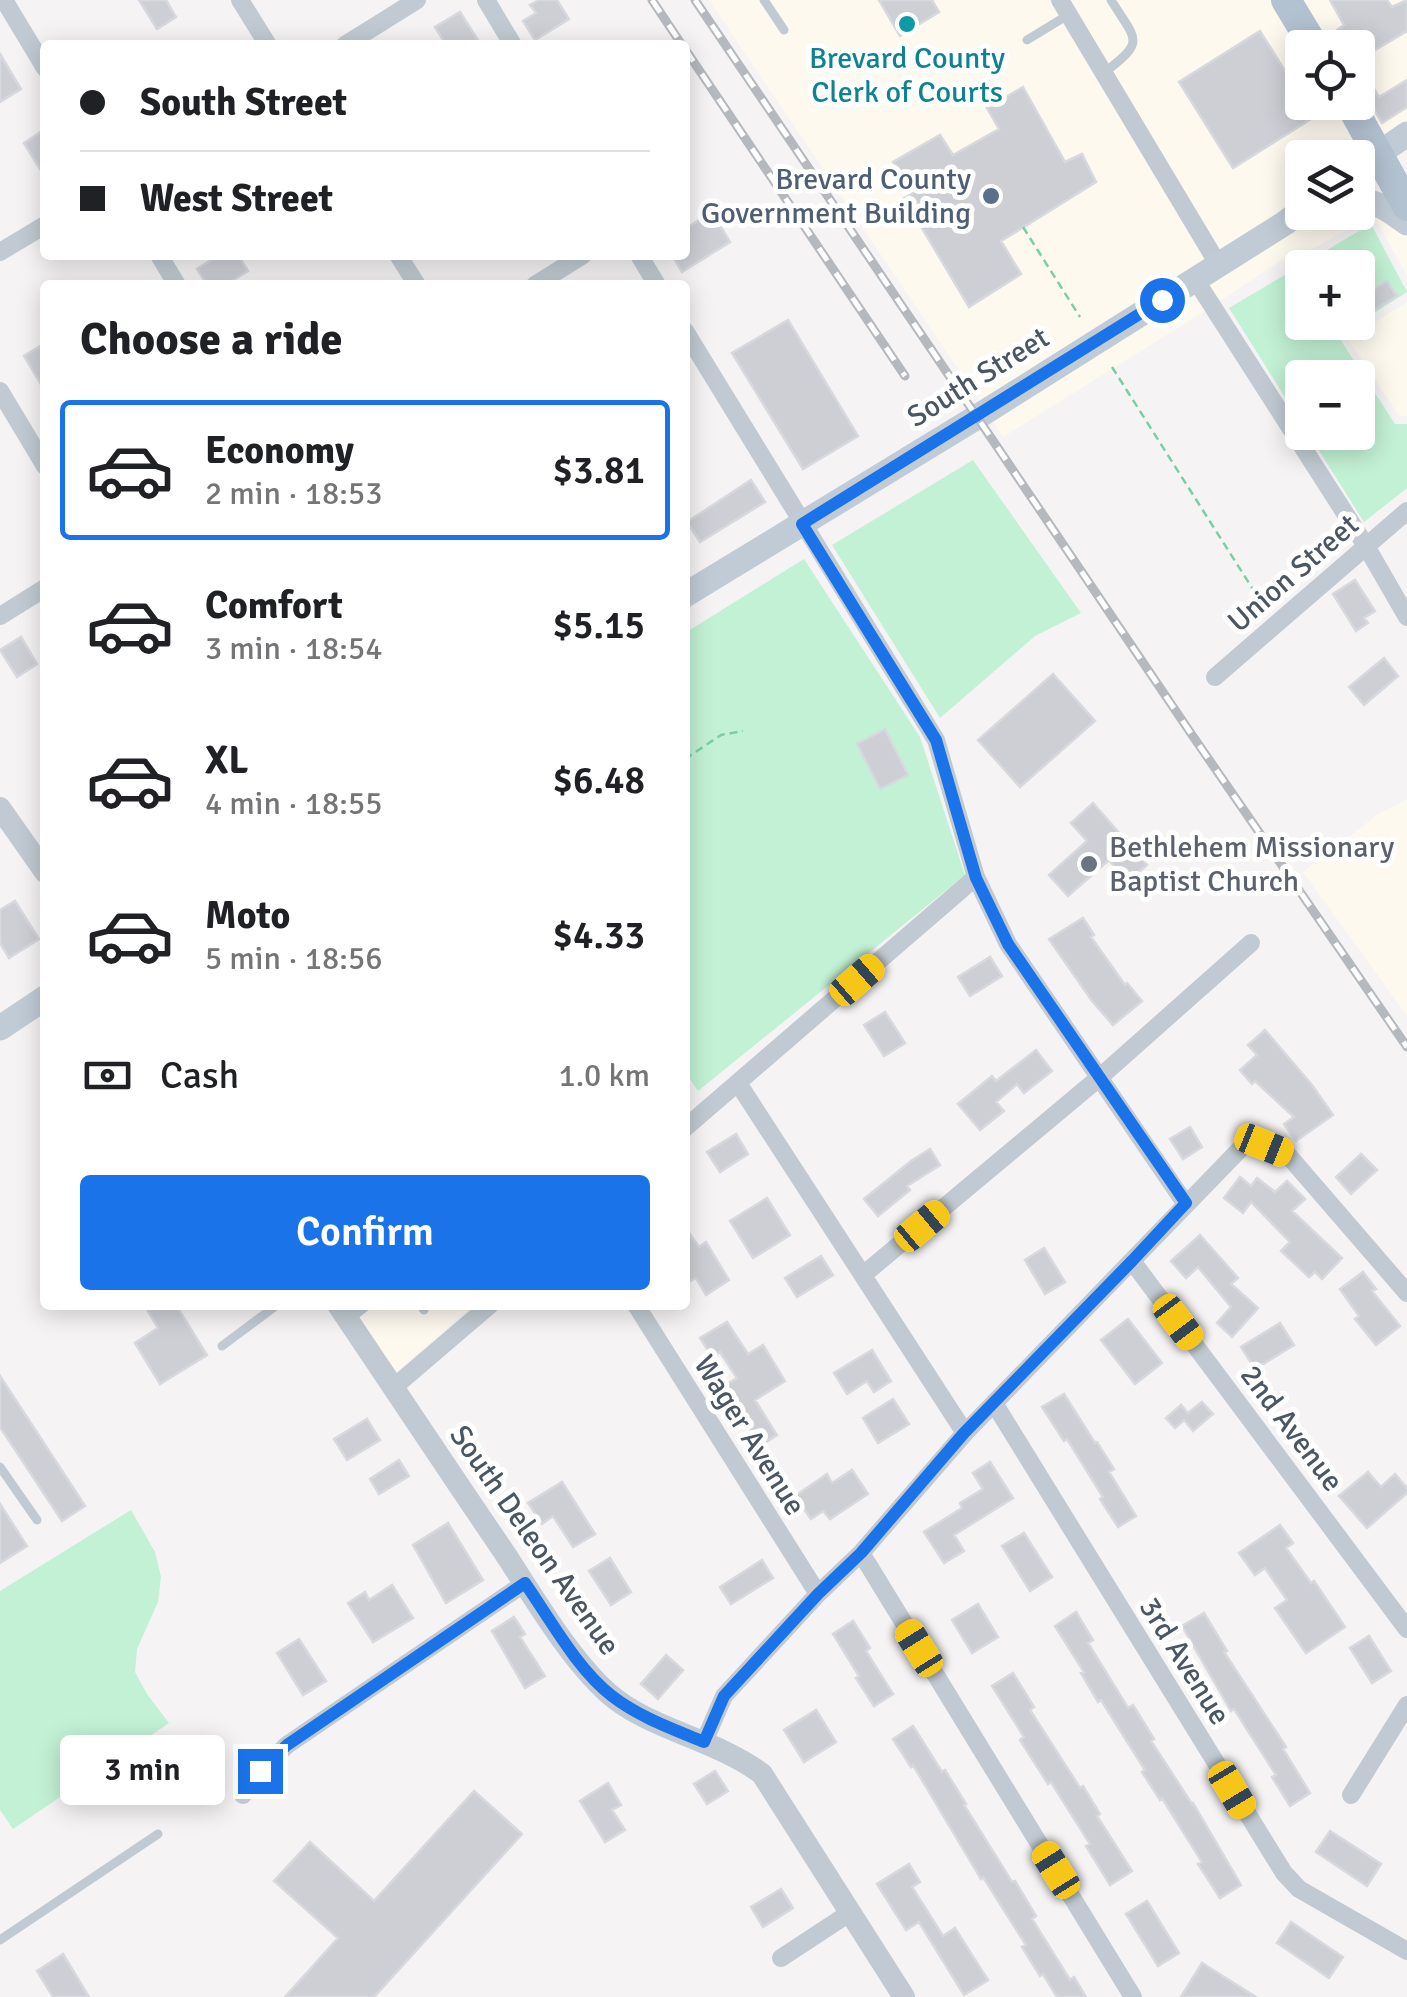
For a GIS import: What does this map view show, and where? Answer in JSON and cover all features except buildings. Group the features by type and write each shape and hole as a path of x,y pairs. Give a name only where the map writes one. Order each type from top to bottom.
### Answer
{"main road":[{"path":"1286,0 1305,30"},
{"path":"1375,155 1407,134"},
{"path":"1375,168 1407,206"},
{"path":"1375,203 1407,223"},
{"name":"South Street","path":"690,592 1285,223"},
{"path":"0,1028 40,1001"}],"street":[{"path":"4,0 40,60"},
{"path":"240,0 265,40"},
{"path":"352,40 417,0"},
{"path":"486,0 510,40"},
{"path":"1064,7 1218,264"},
{"path":"0,252 40,228"},
{"path":"543,280 575,260"},
{"path":"1195,279 1407,616"},
{"path":"690,339 936,740 976,878 1008,944 1186,1203"},
{"path":"0,391 40,458"},
{"name":"Union Street","path":"1215,678 1407,510"},
{"path":"0,616 40,591"},
{"path":"0,808 40,865"},
{"path":"690,1120 976,878"},
{"path":"863,1275 1100,1078 1252,943"},
{"path":"738,1083 964,1433"},
{"path":"704,1742 724,1696 861,1553 964,1433 1244,1145 1264,1145 1287,1154 1407,1293"},
{"name":"2nd Avenue","path":"1132,1261 1407,1629"},
{"path":"393,1388 484,1310"},
{"name":"Wager Avenue","path":"639,1310 818,1594"},
{"name":"South Deleon Avenue","path":"343,1313 583,1666 609,1694 645,1716 745,1761 762,1774 904,1997"},
{"name":"3rd Avenue","path":"994,1403 1284,1873 1299,1888 1407,1951"},
{"path":"861,1553 1133,1997"},
{"path":"243,1795 260,1771 287,1745 525,1583"},
{"path":"1351,1795 1407,1705"},
{"path":"782,1958 851,1912"}],"lane":[{"path":"764,0 784,30"},
{"path":"1103,73 1130,53 1134,44 1111,0"},
{"path":"1027,40 1064,7"},
{"path":"222,1346 270,1310"},
{"path":"0,1467 37,1520"},
{"path":"0,1940 158,1834"}],"path":[{"path":"1023,227 1080,316"},
{"path":"1112,367 1254,592"},
{"path":"690,756 721,735 743,731"}],"shaded area":[{"path":"709,0 1049,0 1206,261 981,403"},
{"path":"1070,0 1276,0 1292,30 1285,30 1285,120 1349,120 1360,140 1285,140 1285,212 1220,252"},
{"path":"1297,0 1407,0 1407,122 1380,139 1370,120 1375,120 1375,30 1316,30"},
{"path":"1375,214 1407,234 1407,276"},
{"path":"1346,230 1311,250 1285,250 1285,258 1220,301 1208,283 1290,232"},
{"path":"1193,292 1205,311 1003,437 992,419"},
{"path":"1407,302 1407,416 1399,416 1375,380 1375,360 1362,360 1349,340 1375,340 1375,322"},
{"path":"1407,799 1407,1016 1303,872 1377,815"},
{"path":"351,1310 468,1310 394,1374"}],"green space":[{"path":"1361,230 1374,230 1407,292 1375,312 1375,250 1327,250"},
{"path":"1285,275 1285,340 1341,340 1354,360 1285,360 1285,397 1229,308"},
{"path":"1375,393 1395,424 1407,424 1407,488 1364,522 1319,450 1375,450"},
{"path":"973,460 1081,613 1035,636 940,718 832,545"},
{"path":"804,559 920,737 965,875 698,1091 690,1079 690,630"},
{"path":"131,1510 155,1552 161,1577 158,1602 137,1649 135,1672 169,1723 13,1829 0,1810 0,1591"}],"railway":[{"path":"652,0 679,40"},
{"path":"695,0 1407,1047"},
{"path":"690,56 905,376"}],"place":[{"name":"Brevard County Clerk of Courts","path":"907,24"},
{"name":"Brevard County Government Building","path":"991,196"},
{"name":"Bethlehem Missionary Baptist Church","path":"1089,864"}],"route":[{"path":"260,1771 287,1745 525,1583 583,1666 609,1694 645,1716 704,1742 724,1696 861,1553 964,1433 1186,1203 1008,944 976,878 936,740 802,524 1162,300"}]}
